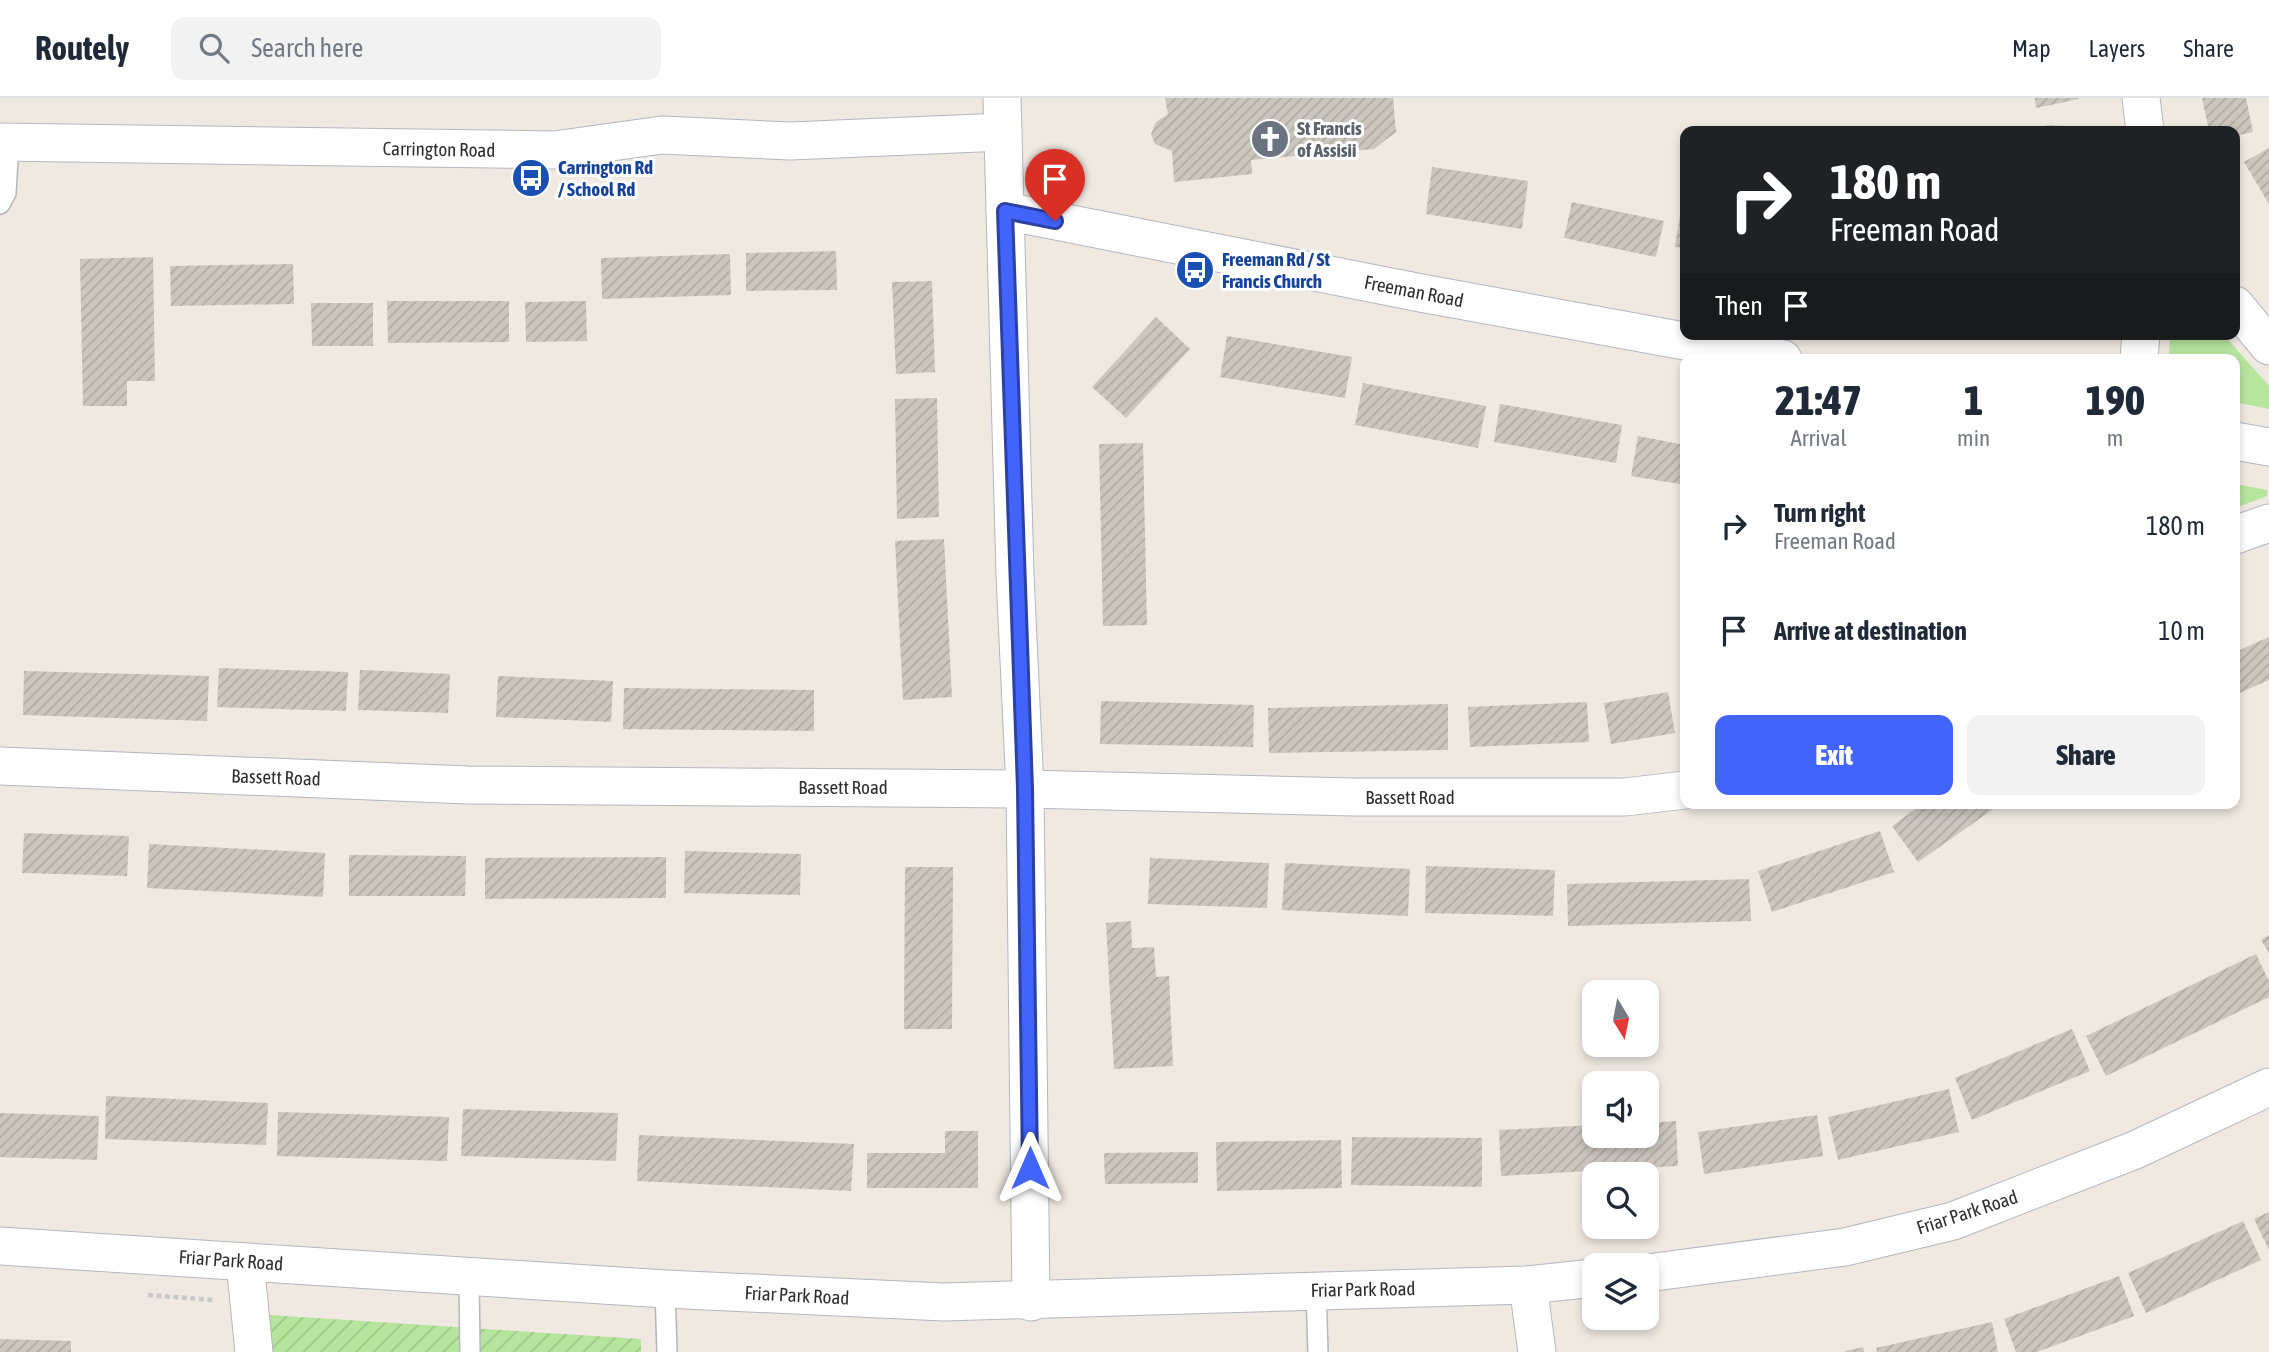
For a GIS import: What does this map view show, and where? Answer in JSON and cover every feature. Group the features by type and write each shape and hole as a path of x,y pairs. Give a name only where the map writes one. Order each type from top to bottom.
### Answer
{"street":[{"path":"2141,98 2144,126"},
{"path":"1002,115 1025,789 1031,1302"},
{"name":"Carrington Road","path":"5,142 554,150 662,135 790,141 1002,115"},
{"name":"Freeman Road","path":"1005,211 1421,293 1756,354"},
{"path":"2240,310 2269,346"},
{"path":"2240,442 2269,447"},
{"path":"2240,533 2269,523"},
{"name":"Bassett Road","path":"0,766 468,785 1025,789 1353,797 1625,797 1680,791"},
{"name":"Friar Park Road","path":"1659,1271 1845,1247 1953,1221 2136,1150 2269,1087"},
{"name":"Friar Park Road","path":"0,1246 665,1289 944,1302 1031,1302 1316,1290 1528,1285 1582,1279"},
{"path":"245,1262 254,1352"},
{"path":"1528,1285 1537,1352"}],"lane":[{"path":"0,204 6,193 5,142"},
{"path":"469,1277 470,1352"},
{"path":"665,1289 667,1352"},
{"path":"1316,1290 1318,1352"}],"green space":[{"path":"2170,340 2228,340 2269,386 2269,409 2240,403 2240,354 2169,354"},
{"path":"2240,485 2267,490 2267,496 2240,506"},
{"path":"269,1315 641,1339 641,1352 273,1352"}],"building":[{"name":"St Francis of Assisii","path":"1165,98 1393,98 1396,132 1374,149 1251,160 1252,174 1174,182 1172,151 1155,144 1151,134 1156,122 1168,114"},
{"path":"2035,98 2078,98 2079,99 2036,108"},
{"path":"2202,98 2246,98 2253,132 2240,135 2240,126 2208,126"},
{"path":"2269,148 2269,204 2244,162"},
{"path":"1432,167 1528,181 1522,229 1426,214"},
{"path":"1572,202 1664,221 1656,257 1564,238"},
{"path":"1680,215 1680,248 1675,247"},
{"path":"836,251 837,290 746,291 746,253"},
{"path":"730,254 731,295 602,299 601,258"},
{"path":"153,257 155,381 127,381 127,406 83,406 80,259"},
{"path":"293,264 294,304 171,306 170,266"},
{"path":"932,281 935,372 896,374 892,282"},
{"path":"387,301 509,301 509,342 388,343"},
{"path":"586,301 587,341 526,342 525,302"},
{"path":"311,303 373,303 373,346 312,346"},
{"path":"1156,317 1190,349 1126,418 1092,387"},
{"path":"1227,336 1352,357 1345,398 1220,377"},
{"path":"1363,383 1486,406 1478,448 1355,425"},
{"path":"937,398 939,517 897,519 895,399"},
{"path":"1500,404 1622,425 1616,463 1494,442"},
{"path":"1638,436 1680,444 1680,484 1631,476"},
{"path":"1143,443 1147,625 1103,626 1099,444"},
{"path":"944,539 952,697 903,700 895,541"},
{"path":"2269,637 2269,680 2240,693 2240,650"},
{"path":"219,668 348,672 346,711 217,707"},
{"path":"360,670 450,674 448,713 358,710"},
{"path":"24,671 209,676 207,721 23,715"},
{"path":"498,676 613,681 611,722 496,717"},
{"path":"624,688 814,690 814,731 623,729"},
{"path":"1668,692 1675,733 1611,744 1604,703"},
{"path":"1101,701 1254,705 1253,747 1100,744"},
{"path":"1587,702 1589,742 1470,747 1468,707"},
{"path":"1448,704 1448,750 1269,753 1268,708"},
{"path":"1916,809 1993,809 1918,862 1892,826"},
{"path":"1880,831 1894,872 1772,912 1758,871"},
{"path":"24,833 129,836 127,876 22,873"},
{"path":"149,844 325,853 323,897 147,888"},
{"path":"685,851 801,854 800,895 684,893"},
{"path":"349,855 466,856 465,896 349,896"},
{"path":"666,857 666,898 485,899 485,858"},
{"path":"1150,858 1269,863 1267,908 1148,904"},
{"path":"1285,863 1410,869 1408,916 1282,910"},
{"path":"1426,866 1555,870 1553,916 1425,913"},
{"path":"905,867 953,867 952,1029 904,1029"},
{"path":"1749,879 1751,921 1568,926 1567,884"},
{"path":"1131,921 1132,948 1154,947 1156,977 1169,976 1173,1066 1114,1069 1106,923"},
{"path":"2269,935 2269,953 2261,940"},
{"path":"2256,954 2269,981 2269,997 2106,1076 2086,1036"},
{"path":"2072,1029 2090,1071 1972,1120 1955,1078"},
{"path":"1949,1089 1959,1132 1838,1160 1828,1117"},
{"path":"106,1096 268,1103 266,1145 105,1139"},
{"path":"463,1109 618,1113 616,1161 461,1156"},
{"path":"278,1112 449,1117 447,1161 277,1156"},
{"path":"0,1113 99,1116 97,1160 0,1157"},
{"path":"1817,1115 1823,1156 1704,1174 1698,1132"},
{"path":"1676,1121 1678,1166 1659,1167 1659,1162 1582,1162 1582,1171 1501,1176 1499,1130 1582,1126 1582,1148 1659,1148 1659,1122"},
{"path":"945,1131 978,1131 978,1188 867,1188 867,1153 945,1153"},
{"path":"639,1135 854,1144 851,1191 637,1181"},
{"path":"1352,1137 1482,1138 1482,1187 1351,1185"},
{"path":"1341,1140 1342,1188 1217,1191 1216,1142"},
{"path":"1198,1152 1198,1183 1105,1184 1104,1153"},
{"path":"2269,1212 2269,1250 2254,1219"},
{"path":"2243,1221 2261,1260 2146,1313 2128,1273"},
{"path":"2119,1276 2134,1316 2037,1352 2016,1352 2004,1319"},
{"path":"1992,1322 1998,1352 1877,1352 1876,1348"},
{"path":"0,1339 71,1341 71,1352 0,1352"},
{"path":"1863,1347 1864,1352 1845,1352 1845,1351"}],"place":[{"name":"St Francis of Assisii","path":"1270,139"},
{"name":"Carrington Rd / School Rd","path":"531,178"},
{"name":"Freeman Rd / St Francis Church","path":"1195,270"}],"route":[{"path":"1030,1168 1025,789 1015,575 1005,211 1055,221"}]}
